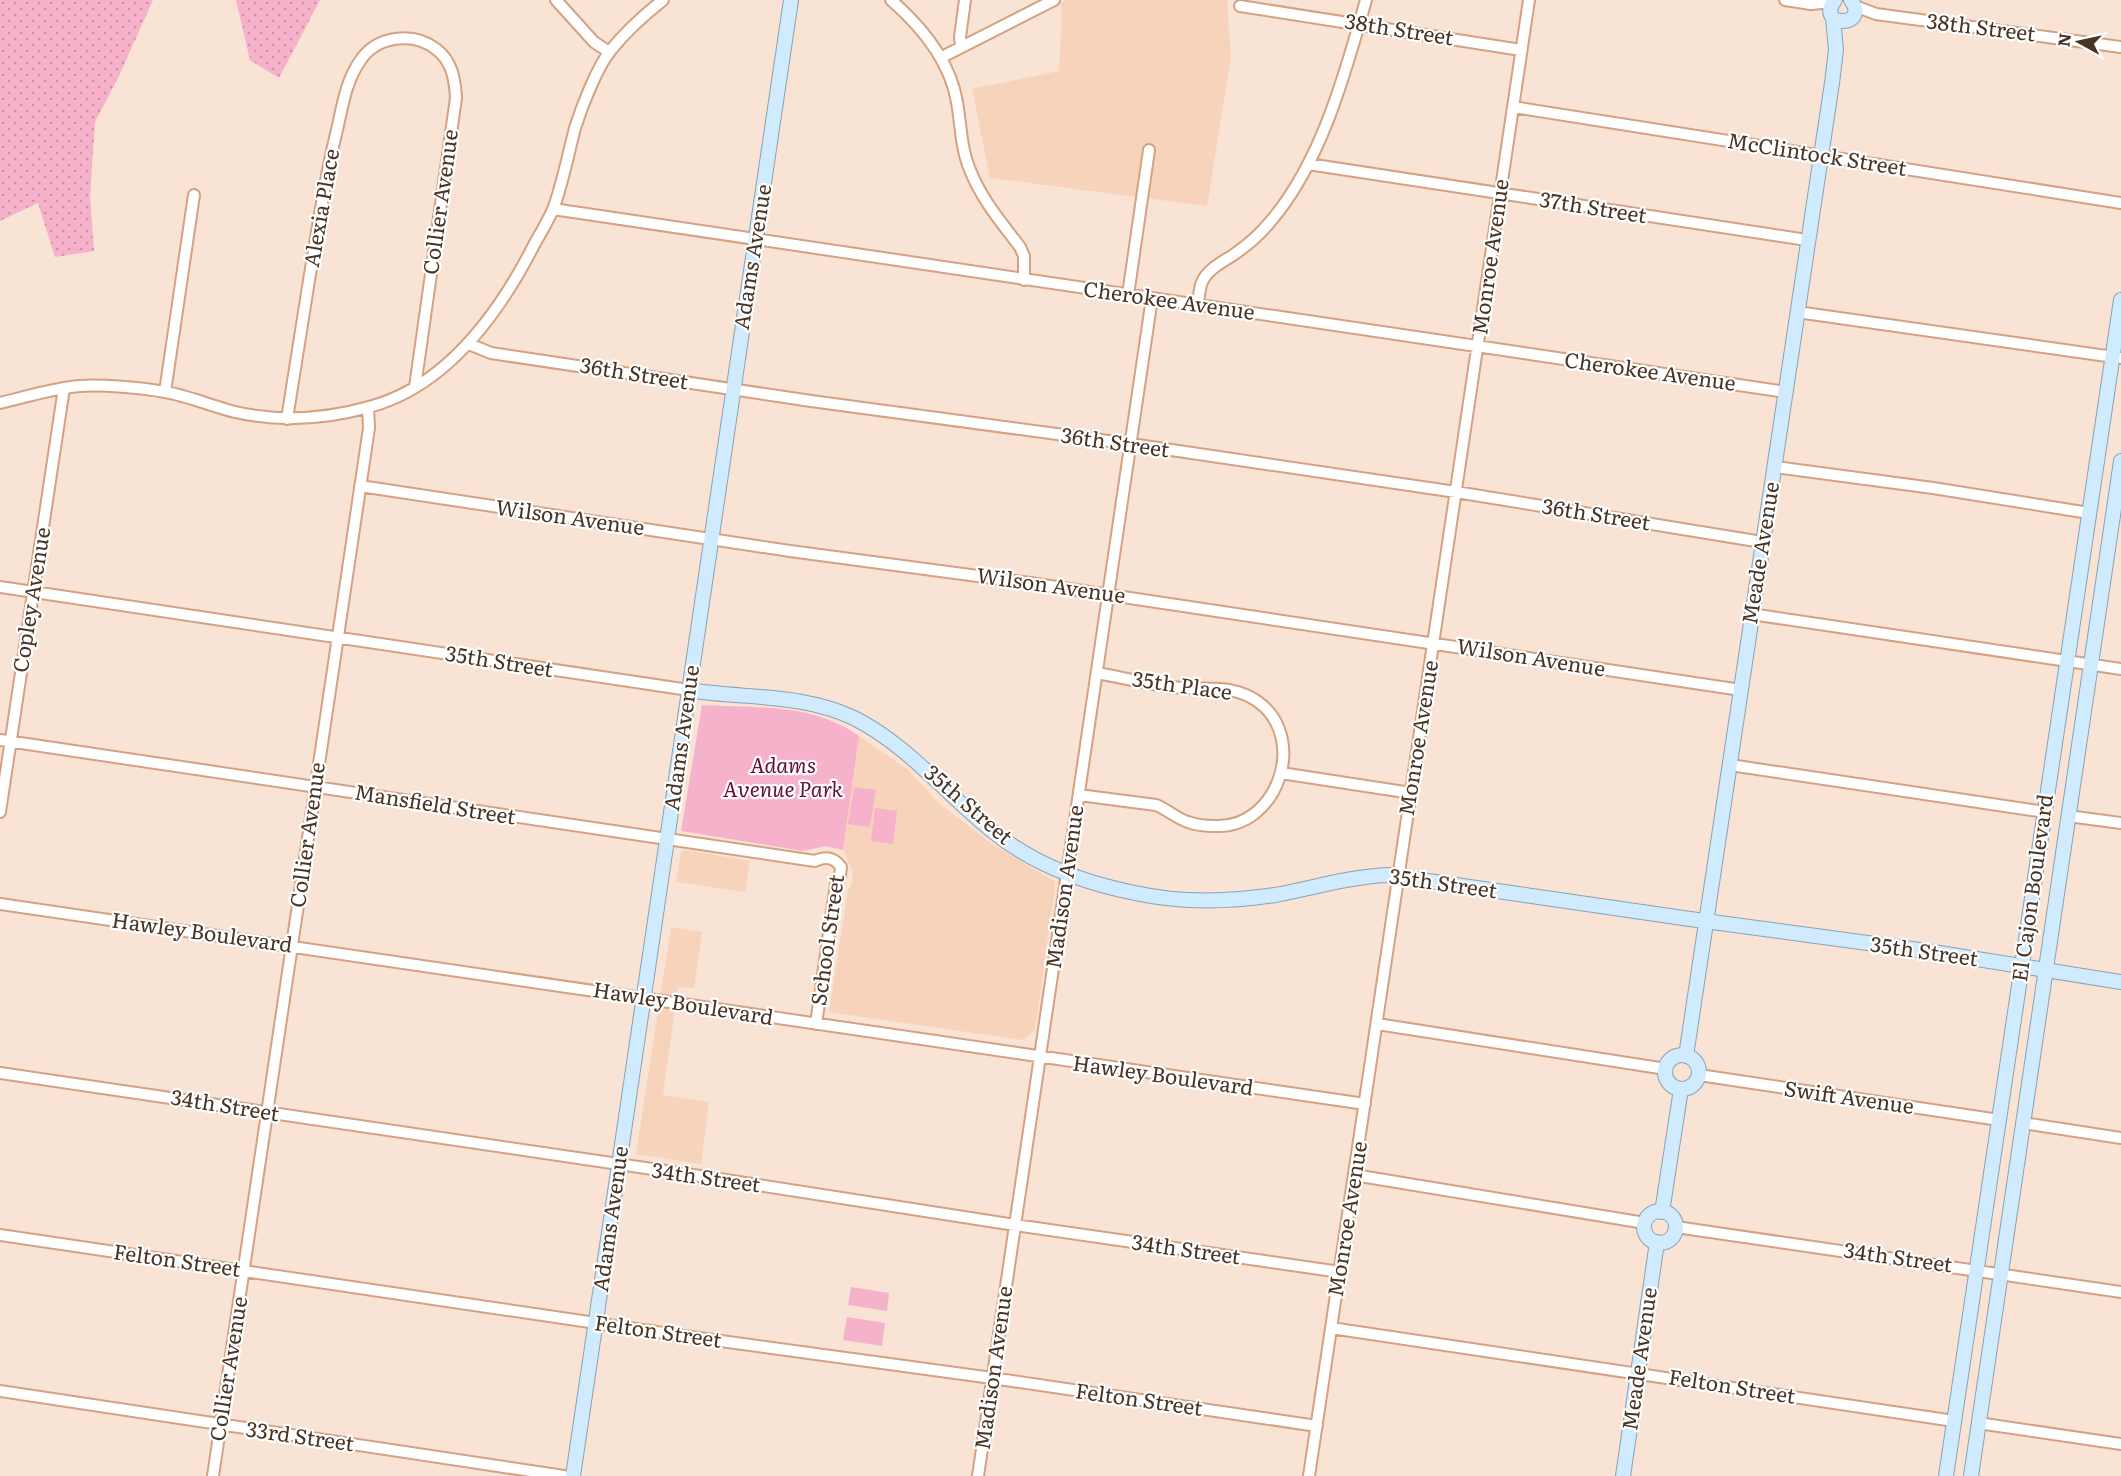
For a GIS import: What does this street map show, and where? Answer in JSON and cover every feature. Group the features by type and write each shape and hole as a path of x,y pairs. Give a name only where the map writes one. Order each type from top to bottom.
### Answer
{"main road":[{"name":"Adams Avenue","path":"573,1476 791,0"},
{"path":"1833,8 1840,22 1852,7"},
{"name":"Meade Avenue","path":"1686,1056 1836,50 1852,7"},
{"name":"Meade Avenue","path":"1833,8 1836,50"},
{"name":"El Cajon Boulevard","path":"1946,1476 2089,513 2117,357 2121,300"},
{"name":"El Cajon Boulevard","path":"1971,1476 2090,665 2117,517 2121,461"},
{"name":"35th Street","path":"689,690 769,696 823,706 854,718 902,747 991,830 1023,851 1067,873 1135,893 1166,898 1215,900 1267,896 1346,879 1387,875 2045,969 2121,982"},
{"path":"1677,1056 1686,1056 1696,1062 1699,1075 1695,1084 1690,1088 1681,1089 1669,1083 1666,1078 1666,1069 1672,1059 1677,1056"},
{"path":"1662,1212 1681,1089"},
{"path":"1662,1212 1672,1217 1676,1227 1668,1241 1657,1242 1648,1237 1645,1232 1645,1222 1650,1215 1662,1212"},
{"name":"Meade Avenue","path":"1623,1476 1657,1242"}],"street":[{"path":"556,0 594,42 609,52"},
{"path":"0,404 81,385 165,392 235,412 287,419 368,407 414,387 446,366 469,344 518,277 553,209 567,167 576,127 589,91 609,52 639,19 663,0"},
{"path":"891,0 908,15 942,57 957,101 969,169 991,210 1020,247 1024,256 1024,280"},
{"path":"961,46 965,0"},
{"path":"942,57 1054,0"},
{"path":"1198,304 1202,282 1209,271 1238,252 1270,222 1291,194 1308,164 1337,98 1366,0"},
{"name":"Monroe Avenue","path":"1309,1476 1529,0"},
{"path":"1785,0 1833,8"},
{"name":"38th Street","path":"1240,6 1521,50"},
{"name":"38th Street","path":"1852,7 1876,14 2121,47"},
{"name":"Alexia Place","path":"287,419 328,166 348,85 360,60 374,45 381,41 399,38 412,40"},
{"name":"Collier Avenue","path":"412,40 430,45 446,57 455,81 456,98 414,387"},
{"name":"McClintock Street","path":"1513,107 2121,203"},
{"path":"1128,295 1149,150"},
{"name":"37th Street","path":"1308,164 1807,240"},
{"path":"165,392 194,195"},
{"name":"Cherokee Avenue","path":"553,209 1786,392"},
{"name":"Madison Avenue","path":"978,1476 1152,298"},
{"path":"1797,312 2117,357"},
{"name":"36th Street","path":"469,344 491,353 733,390 1131,444 1456,492 1762,542"},
{"name":"Copley Avenue","path":"0,812 5,741 33,592 64,388"},
{"name":"Collier Avenue","path":"213,1476 369,428 368,407"},
{"path":"1774,467 1933,488 2089,513"},
{"name":"Wilson Avenue","path":"360,486 1741,690"},
{"name":"35th Street","path":"0,587 689,690"},
{"path":"1751,614 2121,669"},
{"name":"35th Place","path":"1079,795 1156,806 1166,809 1187,822 1217,826 1241,822 1261,809 1277,786 1284,755 1281,732 1276,721 1257,702 1234,691 1211,687 1186,688 1096,674"},
{"name":"Mansfield Street","path":"5,741 815,861 833,859"},
{"path":"1730,765 2045,812"},
{"path":"1281,773 1411,793"},
{"path":"2068,816 2121,823"},
{"name":"School Street","path":"816,1024 836,884 841,867 833,859"},
{"name":"Hawley Boulevard","path":"0,904 1365,1104"},
{"path":"1377,1024 1666,1069"},
{"name":"34th Street","path":"0,1073 1340,1272"},
{"name":"Swift Avenue","path":"1699,1075 1999,1120"},
{"path":"2023,1123 2121,1138"},
{"path":"1354,1176 1645,1222"},
{"name":"34th Street","path":"1676,1227 2121,1292"},
{"name":"Felton Street","path":"0,1235 1317,1426"},
{"name":"Felton Street","path":"1331,1328 1954,1421"},
{"name":"33rd Street","path":"0,1391 564,1476"},
{"path":"1978,1423 2121,1444"}],"shaded area":[{"path":"1067,0 1227,0 1231,58 1207,206 990,178 972,89 1059,71 1062,17 1060,3"},
{"path":"859,736 906,768 940,804 992,844 1054,881 1055,888 1035,1030 1022,1040 829,1012 848,890 852,884 853,872 843,850"},
{"path":"685,850 750,861 745,892 676,882 681,852"},
{"path":"671,927 702,932 694,988 678,987 663,1095 709,1102 701,1164 636,1154"}],"green space":[{"path":"0,0 153,0 119,76 95,122 90,195 94,251 55,257 38,203 0,221"},
{"path":"236,0 320,0 279,78 250,60"},
{"name":"Adams Avenue Park","path":"702,705 763,707 803,712 841,725 859,736 843,850 826,846 803,851 681,831"},
{"path":"854,787 876,790 870,827 848,824"},
{"path":"875,808 897,811 893,844 871,841"},
{"path":"851,1287 889,1293 887,1311 848,1305"},
{"path":"847,1317 885,1323 882,1346 843,1340"}]}
